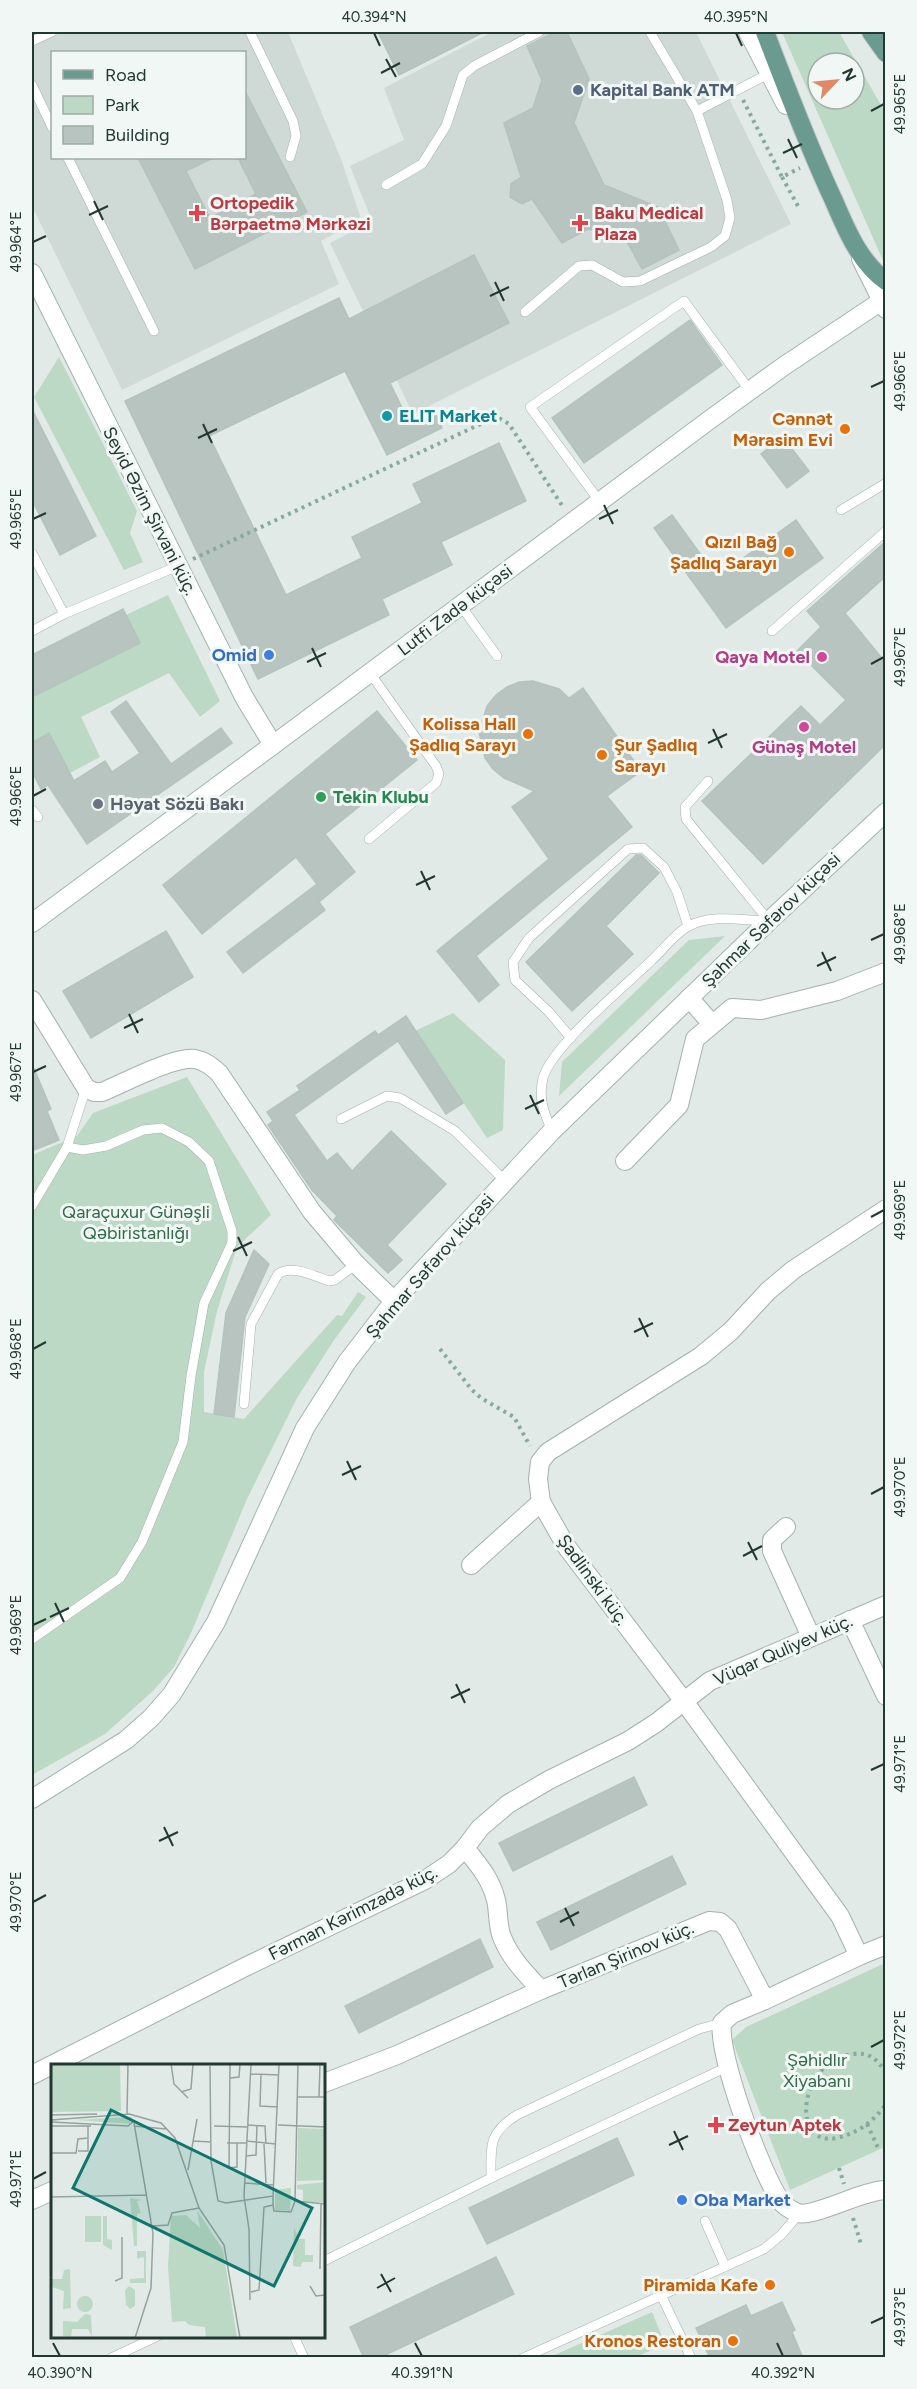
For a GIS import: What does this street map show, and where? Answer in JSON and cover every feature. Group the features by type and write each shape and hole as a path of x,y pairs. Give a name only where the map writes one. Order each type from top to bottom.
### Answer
{"main road":[{"path":"765,32 814,160 851,239 871,268 885,281"},
{"path":"871,32 885,53"}],"street":[{"path":"748,32 814,160"},
{"path":"851,239 884,302"},
{"name":"Seyid Əzim Şirvani küç.","path":"32,273 244,697 273,746"},
{"name":"Lutfi Zadə küçəsi","path":"32,922 750,391 884,302"},
{"name":"Şahmar Səfərov küçəsi","path":"32,1799 126,1740 151,1719 172,1694 216,1622 305,1428 347,1362 394,1301 552,1131 885,812"},
{"path":"625,1161 678,1105 695,1039 732,1008 761,1010 837,991 885,972"},
{"path":"689,998 712,1024"},
{"path":"32,1000 86,1088 94,1092 102,1092 178,1060 193,1059 207,1063 219,1073 312,1212 356,1264 394,1301"},
{"path":"540,1462 548,1452 701,1356 793,1270 885,1209"},
{"name":"Şadlinski küç.","path":"540,1462 538,1479 541,1502 566,1546 683,1700 840,1916 859,1956"},
{"path":"471,1565 541,1502"},
{"path":"786,1527 772,1540 772,1551 811,1636"},
{"name":"Vüqar Quliyev küç.","path":"683,1700 721,1675 885,1605"},
{"path":"850,1620 885,1696"},
{"name":"Fərman Kərimzadə küç.","path":"54,2064 243,1968 425,1880 449,1864 480,1828 508,1804 549,1780 627,1741 656,1723 683,1700"},
{"path":"465,1848 483,1870 490,1884 497,1902 502,1937 510,1953 541,1990"},
{"name":"Tərlan Şirinov küç.","path":"326,2082 397,2055 541,1990 709,1921 720,1922 728,1929 765,2000"},
{"path":"885,1945 732,2014 722,2023 720,2034 728,2067 763,2168 782,2203 799,2214 809,2213 867,2192 885,2190"},
{"name":"Fərman Kərimzadə küç.","path":"32,2075 51,2065"},
{"path":"32,2200 51,2191"}],"lane":[{"path":"32,41 52,32"},
{"path":"250,32 293,121 296,136 290,157"},
{"path":"386,185 422,164 446,126 463,75 474,66 539,32"},
{"path":"525,312 579,266 592,265 623,282 640,281 711,247 725,236 730,218 727,200 697,111 650,32"},
{"path":"697,111 770,73"},
{"path":"32,85 51,125"},
{"path":"68,159 154,331"},
{"path":"600,502 530,407 684,301 750,391"},
{"path":"841,510 885,483"},
{"path":"772,631 885,531"},
{"path":"32,553 64,614"},
{"path":"32,631 64,614 178,566"},
{"path":"461,606 497,656"},
{"path":"369,839 436,783 439,774 436,766 370,673"},
{"path":"708,781 685,807 686,819 769,921"},
{"path":"571,1038 549,1012 515,980 513,962 528,938 628,849 643,848 664,867 688,926"},
{"path":"552,1131 542,1108 540,1095 544,1076 552,1061 571,1038 688,926 718,919 769,921"},
{"path":"32,1206 67,1147 86,1088"},
{"path":"341,1119 387,1096 400,1098 464,1138 505,1181"},
{"path":"32,1640 120,1578 142,1542 183,1442 191,1376 204,1303 232,1243 232,1231 209,1161 189,1142 162,1128 143,1130 106,1146 83,1150 67,1147"},
{"path":"244,1404 251,1324 278,1274 283,1270 292,1270 329,1281 335,1280 356,1264"},
{"path":"491,2178 491,2144 502,2125 517,2115 699,2029 722,2023"},
{"path":"326,2260 491,2178 728,2067"},
{"path":"523,2358 764,2249 781,2235 799,2214"},
{"path":"705,2221 725,2266"},
{"path":"661,2295 691,2358"},
{"path":"111,2358 156,2338"},
{"path":"294,2338 304,2358"}],"path":[{"path":"738,90 799,208"},
{"path":"782,177 814,160"},
{"path":"178,566 489,420 499,418 509,424 572,522"},
{"path":"440,1349 472,1390 481,1398 514,1417 540,1462"},
{"path":"885,2073 878,2060 867,2053 838,2057 823,2067 809,2091 806,2112 812,2131 821,2138 830,2139 843,2137 867,2124 885,2104"},
{"path":"867,2124 879,2150"}],"shaded area":[{"name":"Ortopedik Bərpaetmə Mərkəzi","path":"32,32 288,32 341,159 361,219 321,241 339,284 122,390 32,206"},
{"name":"Baku Medical Plaza","path":"492,32 696,32 791,224 413,414 330,243 372,221 350,166 404,140 384,88"}],"green space":[{"path":"782,32 839,32 850,51 806,51 806,86"},
{"path":"866,79 885,112 885,265 817,111 866,111"},
{"path":"59,357 137,511 130,533 143,562 124,570 34,397"},
{"path":"168,595 220,701 200,717 169,673 81,717 100,757 70,773 49,734 32,743 32,697 140,643 126,615"},
{"path":"725,936 559,1096 562,1062 689,940"},
{"path":"453,1013 505,1060 503,1130 487,1138 415,1031"},
{"name":"Qaraçuxur Günəşli Qəbiristanlığı","path":"187,1077 271,1215 237,1247 217,1311 204,1372 204,1412 244,1419 337,1315 342,1316 358,1292 366,1297 334,1340 297,1398 247,1499 191,1633 174,1667 153,1691 105,1734 32,1775 32,1155 77,1136 93,1113"},
{"name":"Şəhidlır Xiyabanı","path":"885,1963 885,2147 790,2190 732,2040 746,2027"},
{"path":"652,2312 665,2344 636,2357 550,2357"}],"building":[{"path":"378,32 484,32 399,75"},
{"path":"555,32 567,32 589,79 574,123 604,185 658,207 679,250 642,269 625,238 588,229 562,243 532,199 522,204 510,197 511,184 521,177 504,123 533,108 542,80 527,46"},
{"name":"Ortopedik Bərpaetmə Mərkəzi","path":"246,93 307,212 195,269 139,159 211,159 186,171 210,218 256,194 238,159 246,159"},
{"path":"474,255 509,323 390,383 409,422 434,410 442,428 387,455 345,371 209,436 286,595 362,558 352,537 422,503 413,484 499,443 526,501 441,542 452,565 382,599 389,615 258,679 125,401 339,298 349,319"},
{"path":"690,320 722,365 584,463 552,418"},
{"path":"32,409 96,536 60,555 32,500"},
{"path":"783,437 809,471 787,488 761,454"},
{"path":"672,515 717,577 796,520 823,558 726,628 654,528"},
{"path":"885,542 885,577 845,613 885,662 885,745 763,864 702,801 801,706 820,725 846,700 797,651 821,627 807,611"},
{"path":"123,609 140,643 32,697 32,655"},
{"path":"533,681 559,689 569,698 583,688 641,771 607,796 632,827 476,956 499,985 479,1002 437,951 549,859 512,807 534,791 504,778 493,769 485,758 479,732 487,706 496,695 519,682"},
{"path":"126,701 171,764 221,728 232,743 87,844 48,785 41,789 32,771 32,743 49,733 74,781 105,761 112,772 140,753 111,712"},
{"name":"Tekin Klubu","path":"377,711 417,760 325,834 355,872 319,902 325,910 243,973 227,952 317,884 296,857 202,934 163,885"},
{"path":"636,855 641,855 659,873 606,926 633,954 572,1011 526,962"},
{"path":"166,931 193,977 91,1038 63,991"},
{"path":"406,1016 463,1103 446,1114 398,1041 294,1115 327,1161 337,1153 352,1171 391,1131 446,1184 387,1245 402,1260 388,1273 334,1220 337,1216 312,1190 268,1125 273,1121 267,1112 300,1090 297,1086 375,1031 378,1035"},
{"path":"32,1064 51,1109 47,1111 59,1140 32,1151"},
{"path":"254,1250 269,1264 245,1317 234,1417 214,1414 226,1313"},
{"path":"634,1777 647,1805 513,1871 499,1843"},
{"path":"672,1856 686,1884 551,1950 537,1922"},
{"path":"480,1939 493,1967 359,2033 345,2006"},
{"path":"617,2138 634,2175 487,2244 469,2208"},
{"path":"496,2257 514,2294 379,2358 364,2358 350,2327"},
{"path":"782,2302 795,2330 792,2332 803,2358 710,2358 696,2328 746,2305 751,2316"}],"place":[{"name":"Kapital Bank ATM","path":"578,90"},
{"name":"Ortopedik Bərpaetmə Mərkəzi","path":"197,213"},
{"name":"Baku Medical Plaza","path":"580,223"},
{"name":"ELIT Market","path":"387,416"},
{"name":"Cənnət Mərasim Evi","path":"845,429"},
{"name":"Qızıl Bağ Şadlıq Sarayı","path":"789,552"},
{"name":"Omid","path":"269,655"},
{"name":"Qaya Motel","path":"822,657"},
{"name":"Günəş Motel","path":"804,727"},
{"name":"Kolissa Hall Şadlıq Sarayı","path":"528,734"},
{"name":"Şur Şadlıq Sarayı","path":"602,755"},
{"name":"Tekin Klubu","path":"321,797"},
{"name":"Həyat Sözü Bakı","path":"98,804"},
{"name":"Zeytun Aptek","path":"716,2125"},
{"name":"Oba Market","path":"682,2200"},
{"name":"Piramida Kafe","path":"770,2285"},
{"name":"Kronos Restoran","path":"733,2341"}]}
